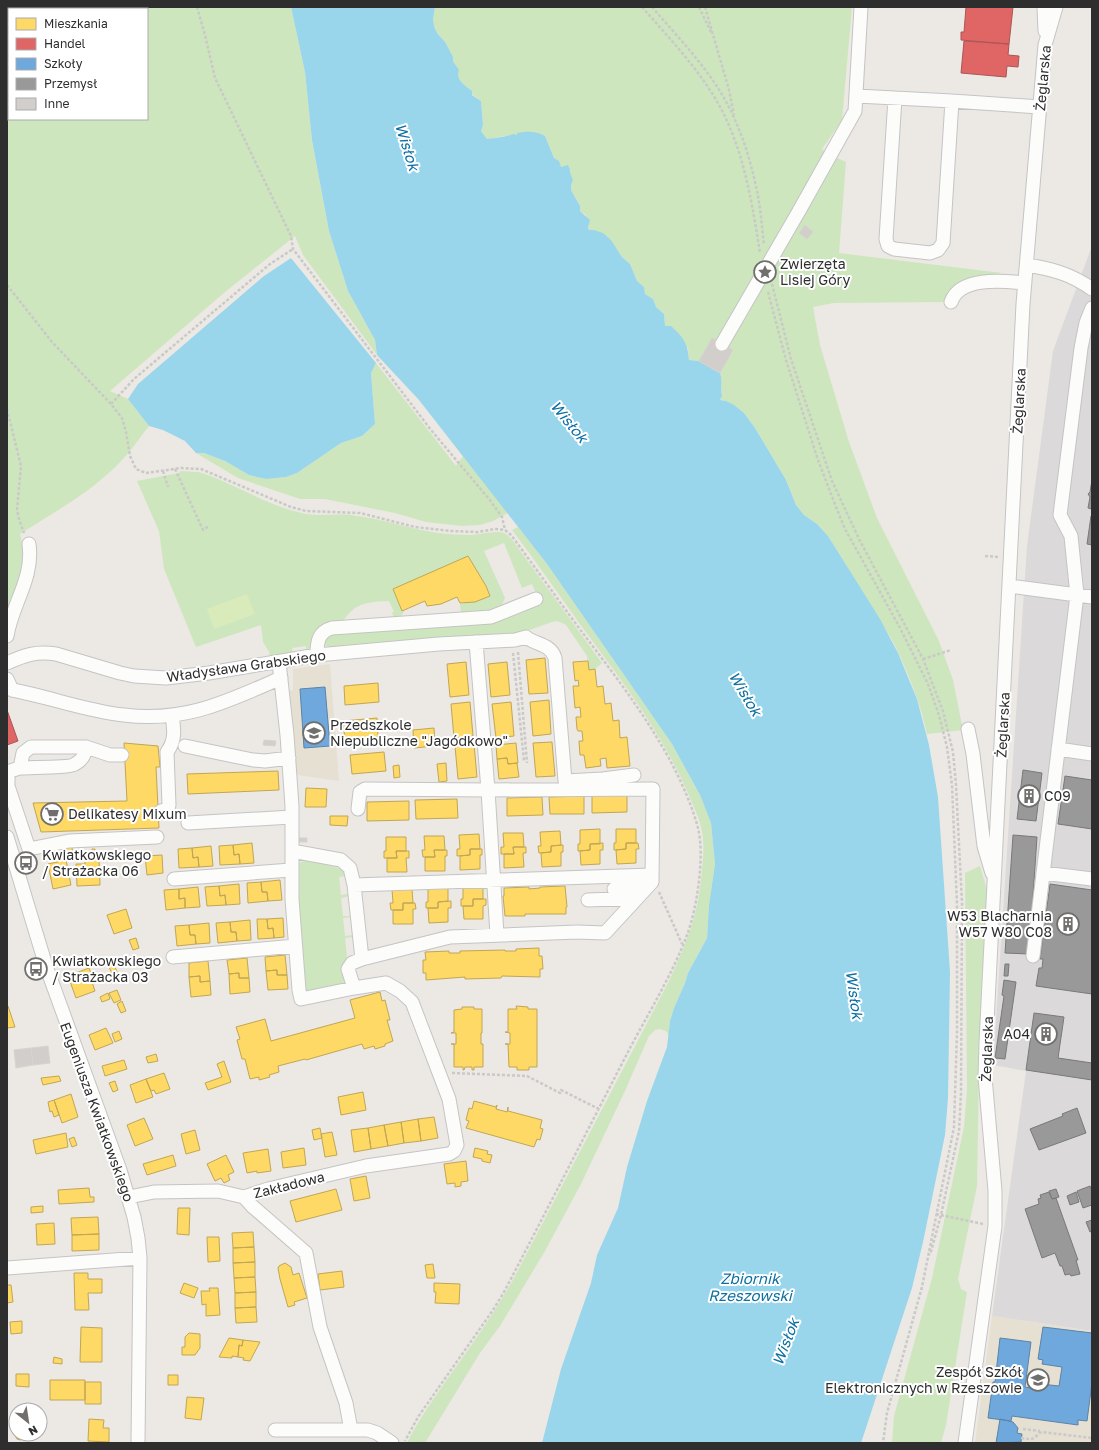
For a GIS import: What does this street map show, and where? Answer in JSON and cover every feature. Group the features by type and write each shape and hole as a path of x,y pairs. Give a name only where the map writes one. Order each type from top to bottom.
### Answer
{"street":[{"path":"722,344 856,111 861,7"},
{"path":"1044,7 1045,45"},
{"name":"Żeglarska","path":"965,1443 995,1226 995,1191 985,1077 1025,283 1045,45 1056,7"},
{"path":"857,96 1040,107"},
{"path":"896,98 886,239 888,246 894,249 930,254 938,250 943,243 952,101"},
{"path":"1027,265 1052,269 1079,280 1092,289"},
{"path":"951,302 957,293 975,284 1001,281 1025,283"},
{"path":"1033,956 1077,595 1071,536 1060,515 1081,348 1086,323 1092,308"},
{"path":"7,636 11,620 29,570 31,558 29,544"},
{"path":"1017,587 1092,597"},
{"path":"317,655 318,639 323,632 332,628 491,617 536,598"},
{"name":"Władysława Grabskiego","path":"7,663 25,655 47,652 120,673 134,676 166,678 209,673 317,655 442,643 476,642 526,637 547,647 554,654 565,780 603,779 634,775"},
{"path":"476,642 488,790 497,935"},
{"path":"278,662 289,758 292,817 291,870 294,946 301,999 386,983 400,991 412,1002 440,1073"},
{"path":"9,687 97,711 126,716 172,715 219,705 281,678"},
{"path":"161,811 168,809 169,805 167,752 172,746 175,737 172,715"},
{"path":"968,729 973,754 984,846 995,881"},
{"path":"185,746 253,760 289,758"},
{"path":"29,849 8,786 11,770 23,753 31,747 86,747 110,755 122,755"},
{"path":"11,770 74,766 82,759 85,754 86,747"},
{"path":"1058,749 1092,754"},
{"path":"354,988 348,969 352,963 362,959 450,937 577,932 605,933 652,882 653,789 365,789 360,792 358,809"},
{"path":"188,823 292,817"},
{"name":"Eugeniusza Kwiatkowskiego","path":"7,837 46,966 129,1196 138,1238 140,1258 138,1443"},
{"path":"12,854 69,841 157,837"},
{"path":"292,851 341,860 350,868 354,885 362,959"},
{"path":"174,879 291,870"},
{"path":"1043,873 1092,880"},
{"path":"354,885 652,874"},
{"path":"614,889 645,888"},
{"path":"588,900 636,898"},
{"path":"172,957 294,946"},
{"name":"Zakładowa","path":"129,1196 154,1192 218,1191 244,1197 366,1166 449,1154 454,1151 457,1145 450,1099 440,1073"},
{"path":"244,1197 252,1206 306,1253 322,1338 346,1403 351,1430"},
{"path":"7,1268 140,1258"},
{"path":"274,1430 368,1430 377,1433 392,1443"}],"path":[{"path":"197,7 205,35 214,78 291,236 293,249 431,430 489,499 502,517 505,530"},
{"path":"642,7 698,74 724,114 745,175 760,255"},
{"path":"652,7 704,69 725,98 736,121"},
{"path":"699,7 715,40"},
{"path":"705,7 736,121 746,149 758,197 765,247"},
{"path":"111,404 134,379 270,264 293,249"},
{"path":"772,278 791,359 832,481 859,539 923,659 943,712 953,752 962,903 962,1093 959,1131 941,1215 914,1320 887,1414 883,1443"},
{"path":"7,285 52,342 111,404 122,418 130,456 136,469 146,473 181,468 201,469 291,507 306,511 360,513 415,527 451,531 478,532 495,529 505,530 511,535 616,677 649,727 666,754 682,786 698,829 701,844 701,858 694,906 687,934 663,989 629,1050 500,1298 418,1417 403,1443"},
{"path":"768,292 786,360 818,460 836,507 845,528 928,684 939,715 946,747 952,785 957,905 956,1109 954,1127 926,1271"},
{"path":"7,409 21,466 17,510 29,544"},
{"path":"174,469 203,530 209,526"},
{"path":"163,471 168,487"},
{"path":"517,639 528,763"},
{"path":"923,659 952,650"},
{"path":"513,653 524,761"},
{"path":"660,892 682,945"},
{"path":"440,1073 527,1076 560,1093 562,1090 599,1110"},
{"path":"936,1214 995,1226"},
{"path":"1023,1429 1092,1438"},
{"path":"1021,1438 1032,1439 1036,1437 1039,1432 1042,1432"}],"shaded area":[{"path":"1092,246 1092,1331 992,1316 1026,1071 993,1065 1027,546 1053,351"},
{"name":"Przedszkole Niepubliczne \"Jagódkowo\"","path":"330,664 339,781 297,775 288,691 293,690 293,669"},
{"name":"Zespół Szkół Elektronicznych w Rzeszowie","path":"992,1316 1092,1331 1092,1443 975,1443"}],"green space":[{"path":"7,7 291,7 305,72 312,140 329,231 348,291 375,340 377,355 303,255 295,236 225,292 110,391 128,399 149,426 131,450 113,470 75,499 20,534 22,545 22,566 7,617"},
{"path":"435,7 852,7 842,120 822,149 827,153 803,214 837,158 846,162 839,253 1002,273 976,278 954,289 943,302 834,303 813,307 820,345 849,442 877,518 939,641 953,680 963,730 927,734 921,710 903,663 892,640 828,536 817,524 804,515 796,505 786,480 755,428 744,413 726,401 720,400 722,396 720,373 733,350 712,338 699,361 689,360 688,348 665,326 664,314 656,307 653,299 645,294 644,287 637,281 630,264 622,257 611,241 594,230 589,230 586,215 580,211 580,206 571,190 571,171 561,167 554,158 545,136 511,135 495,139 487,139 481,131 483,125 481,101 457,78 456,65 445,42 437,33 434,26 433,19"},
{"path":"376,363 456,466 463,456 508,513 493,521 480,525 461,526 426,522 395,513 325,499 300,499 238,478 196,453 204,453 225,461 249,475 266,479 286,477 297,473 341,443 362,436 375,424 371,373"},
{"path":"180,471 205,474 286,509 305,514 358,516 438,533 471,535 493,532 504,533 512,540 602,663 595,669 589,670 587,656 566,625 555,621 515,635 443,638 330,647 324,645 327,634 490,623 536,593 532,584 522,588 504,543 484,551 505,598 502,605 496,611 461,614 460,604 475,602 490,596 486,586 468,556 393,589 402,611 404,610 403,614 399,617 394,619 392,612 394,612 389,601 369,603 358,606 348,614 344,620 326,623 319,628 314,635 310,648 306,650 306,646 292,648 293,652 270,656 263,642 261,625 196,647 164,569 159,531 137,481 179,473"},
{"path":"518,527 547,564 672,744 700,795 711,823 715,864 709,905 707,938 688,973 674,1008 670,1021 669,1036 666,1031 660,1029 655,1030 649,1036 581,1184 545,1251 500,1326 480,1353 425,1443 407,1443 425,1411 491,1317 515,1276 669,981 687,940 695,913 700,885 703,850 702,833 695,810 677,770 652,726 638,705 538,564 512,530"},
{"path":"247,594 255,614 214,629 207,609"},
{"path":"308,860 343,869 348,876 339,877 341,895 348,894 350,896 341,898 343,916 351,916 343,918 345,936 353,935 354,937 345,938 347,957 344,987 308,994 306,991 297,908 297,866 301,862"},
{"path":"980,866 987,890 979,1060 977,1186 958,1279 961,1289 967,1292 946,1425 941,1443 892,1443 894,1416 932,1278 964,1127 967,1089 965,873"}],"water":[{"name":"Zbiornik Rzeszowski","path":"291,7 435,7 433,19 434,26 453,57 453,61 459,70 458,77 472,91 472,95 481,101 483,125 481,131 487,139 513,134 517,135 517,133 525,132 542,134 545,136 554,158 559,161 561,167 568,165 573,180 571,190 580,206 580,211 590,220 588,227 589,230 603,233 611,240 622,257 630,264 637,281 644,287 645,294 653,299 656,307 664,314 665,326 671,326 684,341 689,360 699,361 720,373 722,396 720,400 734,405 744,413 755,428 786,480 796,505 804,515 817,524 828,536 880,619 898,653 917,699 929,745 938,797 950,972 948,1098 945,1135 912,1288 861,1443 542,1443 561,1369 591,1283 597,1255 618,1208 627,1167 647,1101 667,1047 670,1021 674,1008 688,973 707,938 709,905 715,864 711,823 700,795 672,744 547,564 419,400 377,355 375,340 348,291 329,231 312,140 305,72"},
{"path":"291,258 376,363 371,373 375,424 362,436 341,443 297,473 286,477 266,479 249,475 225,461 204,453 196,453 185,441 163,430 149,426 128,399 138,384 264,276"}],"building: Mieszkania":[{"path":"468,556 486,586 490,596 475,602 460,603 457,597 441,604 427,606 425,601 402,611 393,589"},
{"path":"545,658 548,693 529,694 526,660"},
{"path":"588,661 589,670 595,669 597,687 603,686 605,704 611,703 613,721 619,720 620,738 627,737 630,766 607,768 606,758 600,759 601,766 586,768 584,755 580,755 579,741 583,741 582,731 578,731 577,729 576,717 581,717 580,707 575,708 573,686 579,686 578,680 575,681 573,662"},
{"path":"466,662 469,695 450,697 447,664"},
{"path":"507,662 510,695 491,697 488,664"},
{"path":"378,683 379,702 345,705 344,686"},
{"path":"549,700 551,734 533,736 530,702"},
{"path":"470,702 473,736 454,738 451,704"},
{"path":"511,702 514,736 496,738 492,704"},
{"path":"377,718 378,737 345,740 343,721"},
{"path":"434,728 435,746 414,748 413,730"},
{"path":"552,742 555,776 536,777 533,743"},
{"path":"124,743 158,746 160,767 156,767 159,828 41,832 33,803 127,801"},
{"path":"516,743 518,763 508,764 507,758 497,759 496,745"},
{"path":"474,744 477,777 458,779 455,746"},
{"path":"384,752 386,771 352,774 350,755"},
{"path":"507,758 508,764 517,763 519,777 499,779 497,759"},
{"path":"446,763 447,781 439,782 437,764"},
{"path":"399,765 400,777 394,778 393,766"},
{"path":"278,771 279,790 188,794 187,774"},
{"path":"306,788 327,789 326,807 305,807"},
{"path":"627,794 627,812 592,813 592,795"},
{"path":"584,796 584,814 550,814 549,797"},
{"path":"542,797 543,815 507,816 507,798"},
{"path":"457,799 458,818 416,819 415,800"},
{"path":"409,801 409,820 367,821 367,802"},
{"path":"330,816 348,816 347,826 330,825"},
{"path":"600,829 600,844 590,844 590,850 578,851 578,844 580,844 580,830"},
{"path":"616,829 636,829 636,843 626,843 626,849 614,850 614,843 616,843"},
{"path":"560,831 561,845 551,846 551,852 539,853 538,846 541,846 540,832"},
{"path":"503,833 523,833 524,847 513,847 514,854 501,854 501,847 504,847"},
{"path":"479,834 480,849 470,849 470,855 457,856 457,849 460,849 459,835"},
{"path":"424,836 444,836 445,850 434,850 435,857 423,857 422,850 425,850"},
{"path":"386,837 406,837 406,851 396,851 397,858 384,858 384,851 386,851"},
{"path":"252,843 254,863 240,864 239,854 234,855 233,845"},
{"path":"603,843 603,850 600,850 600,864 581,865 580,851 590,850 590,844"},
{"path":"626,843 638,843 639,849 636,849 636,863 617,864 616,850 626,849"},
{"path":"233,845 234,855 239,854 240,864 220,865 219,846"},
{"path":"563,845 563,852 561,852 561,866 542,867 541,853 551,852 551,846"},
{"path":"211,846 213,866 199,867 198,857 193,858 192,848"},
{"path":"72,847 73,858 67,859 66,848"},
{"path":"513,847 526,847 526,853 523,853 524,867 504,868 504,854 514,854"},
{"path":"192,848 193,858 198,857 199,867 179,868 178,849"},
{"path":"92,849 95,849 96,856 92,856"},
{"path":"470,849 482,849 482,855 480,855 480,869 460,870 460,856 470,855"},
{"path":"434,850 447,850 447,856 445,856 445,871 425,871 425,857 435,857"},
{"path":"396,851 409,851 409,858 406,858 407,872 387,872 387,858 397,858"},
{"path":"162,855 163,873 147,875 145,856"},
{"path":"85,859 99,859 100,885 77,886 76,864 85,864"},
{"path":"66,860 71,885 53,889 48,864"},
{"path":"280,880 282,900 268,901 267,892 262,892 261,882"},
{"path":"261,882 262,892 267,892 268,901 248,903 247,883"},
{"path":"239,884 240,904 226,905 225,895 220,896 219,886"},
{"path":"219,886 220,896 225,895 226,905 207,906 205,887"},
{"path":"483,886 483,899 473,899 473,906 461,906 461,899 463,899 463,887"},
{"path":"565,886 567,907 566,914 525,914 525,916 505,916 503,896 504,888 529,887 529,889"},
{"path":"198,887 200,907 185,908 185,898 179,899 179,889"},
{"path":"448,887 448,901 438,902 438,908 426,908 426,902 428,902 428,888"},
{"path":"179,889 179,899 185,898 185,908 166,910 164,890"},
{"path":"392,889 412,889 413,903 403,903 403,910 391,910 390,903 393,903"},
{"path":"473,899 486,899 486,905 483,906 483,919 464,919 463,906 473,906"},
{"path":"451,901 451,908 448,908 448,922 429,923 428,908 438,908 438,902"},
{"path":"403,903 415,903 416,909 413,909 413,924 393,924 393,910 403,910"},
{"path":"126,909 132,928 114,934 107,915"},
{"path":"283,918 284,937 274,938 273,928 268,929 267,919"},
{"path":"257,919 267,919 268,929 273,928 274,938 258,939"},
{"path":"250,920 251,940 237,941 236,932 231,932 230,922"},
{"path":"230,922 231,932 236,932 237,941 218,943 216,923"},
{"path":"209,923 210,943 196,944 195,935 190,935 189,925"},
{"path":"189,925 190,935 195,935 196,944 177,946 175,926"},
{"path":"136,938 139,948 133,950 129,940"},
{"path":"539,948 539,956 542,956 543,969 540,969 540,977 502,976 501,978 465,979 465,977 426,980 426,973 423,973 423,960 426,960 425,952 449,951 449,953 460,953 460,951 516,951 516,949"},
{"path":"285,955 287,975 277,975 277,970 266,971 265,957"},
{"path":"247,958 249,978 239,978 239,973 229,974 227,960"},
{"path":"208,961 210,981 200,982 200,976 189,977 189,963"},
{"path":"114,965 119,976 114,978 109,967"},
{"path":"89,968 94,981 92,982 95,991 76,998 68,976"},
{"path":"277,970 277,975 287,975 288,989 268,990 266,971"},
{"path":"239,973 239,978 249,978 250,992 230,994 229,974"},
{"path":"200,976 200,982 210,981 211,995 191,997 189,977"},
{"path":"117,990 121,1000 114,1003 109,993"},
{"path":"380,992 382,1001 385,1000 390,1020 387,1020 393,1041 385,1044 385,1046 375,1049 374,1046 364,1049 362,1044 306,1060 278,1066 279,1072 269,1075 270,1077 259,1080 259,1077 250,1079 245,1059 242,1059 237,1040 240,1039 236,1027 265,1019 271,1041 355,1018 350,1000"},
{"path":"108,993 110,999 102,1002 100,997"},
{"path":"122,1001 126,1011 121,1013 117,1004"},
{"path":"7,1005 8,1006 15,1027 7,1028"},
{"path":"516,1006 528,1007 528,1009 537,1009 537,1067 529,1067 529,1070 517,1070 517,1067 509,1067 508,1044 510,1044 510,1033 505,1032 508,1032 508,1009 517,1009"},
{"path":"462,1007 482,1009 481,1044 483,1044 483,1067 474,1067 474,1070 472,1070 472,1067 465,1067 463,1070 463,1067 454,1067 454,1044 456,1044 456,1033 451,1033 454,1032 454,1010 462,1009"},
{"path":"106,1028 113,1043 95,1050 89,1035"},
{"path":"119,1031 122,1039 115,1042 112,1034"},
{"path":"156,1054 158,1061 148,1063 146,1057"},
{"path":"124,1060 127,1069 105,1076 102,1066"},
{"path":"224,1061 231,1082 208,1090 205,1083 222,1077 217,1064"},
{"path":"164,1073 170,1089 156,1094 154,1090 151,1091 146,1079"},
{"path":"59,1076 61,1081 43,1085 41,1078"},
{"path":"146,1079 153,1097 136,1103 130,1085"},
{"path":"115,1081 118,1090 113,1092 109,1083"},
{"path":"363,1092 366,1110 341,1115 338,1097"},
{"path":"71,1094 78,1117 62,1123 54,1100"},
{"path":"54,1100 59,1115 54,1117 52,1111 50,1112 48,1102"},
{"path":"474,1101 496,1107 497,1105 496,1109 507,1112 508,1107 508,1111 542,1120 540,1128 543,1129 540,1140 537,1139 534,1147 466,1128 469,1121 466,1120 469,1108 472,1109"},
{"path":"434,1117 438,1138 421,1141 418,1119"},
{"path":"144,1118 153,1139 135,1146 127,1125"},
{"path":"418,1119 421,1141 404,1143 401,1122"},
{"path":"401,1122 404,1143 388,1146 384,1125"},
{"path":"384,1125 388,1146 371,1149 368,1128"},
{"path":"320,1128 322,1138 314,1140 312,1130"},
{"path":"368,1128 371,1149 354,1152 351,1130"},
{"path":"195,1130 200,1150 186,1154 181,1134"},
{"path":"332,1132 337,1155 325,1157 321,1134"},
{"path":"66,1133 68,1147 36,1154 33,1140"},
{"path":"74,1137 77,1145 72,1147 69,1139"},
{"path":"304,1148 306,1165 283,1168 281,1152"},
{"path":"475,1148 488,1151 487,1154 492,1155 490,1163 473,1157"},
{"path":"268,1149 271,1171 247,1173 243,1153"},
{"path":"173,1155 176,1166 147,1175 143,1164"},
{"path":"226,1155 234,1172 228,1175 230,1180 224,1183 221,1178 215,1181 207,1164"},
{"path":"466,1161 468,1181 461,1182 461,1186 455,1187 455,1183 447,1184 444,1164"},
{"path":"366,1176 370,1198 354,1201 350,1179"},
{"path":"89,1188 90,1197 94,1197 94,1202 59,1204 58,1190"},
{"path":"336,1189 342,1210 296,1222 290,1201"},
{"path":"43,1206 43,1212 31,1213 31,1207"},
{"path":"178,1208 190,1208 189,1235 177,1234"},
{"path":"98,1217 99,1234 72,1235 71,1218"},
{"path":"54,1223 55,1244 37,1245 36,1224"},
{"path":"253,1232 254,1247 233,1248 232,1233"},
{"path":"99,1234 99,1250 72,1251 72,1235"},
{"path":"207,1237 219,1237 220,1261 208,1262"},
{"path":"254,1247 255,1262 233,1263 233,1248"},
{"path":"255,1262 255,1277 234,1278 233,1263"},
{"path":"285,1263 291,1267 293,1275 299,1273 307,1298 294,1302 295,1305 288,1307 278,1268"},
{"path":"433,1264 435,1278 427,1278 425,1265"},
{"path":"342,1271 344,1287 320,1290 318,1274"},
{"path":"74,1273 88,1273 88,1279 102,1279 102,1293 88,1293 89,1310 75,1310"},
{"path":"255,1277 256,1292 235,1293 234,1278"},
{"path":"184,1283 198,1288 194,1298 180,1293"},
{"path":"434,1283 460,1284 459,1304 435,1303 436,1292 434,1292"},
{"path":"7,1285 11,1285 13,1302 7,1303"},
{"path":"209,1288 218,1288 220,1315 206,1316 206,1304 202,1305 201,1291 210,1291"},
{"path":"256,1292 256,1307 235,1308 235,1293"},
{"path":"256,1307 257,1322 236,1323 235,1308"},
{"path":"22,1321 22,1333 11,1334 10,1322"},
{"path":"81,1327 102,1328 102,1362 80,1362"},
{"path":"189,1333 200,1334 200,1348 195,1355 182,1355 182,1347 185,1347 185,1337"},
{"path":"229,1338 243,1340 242,1346 239,1345 238,1357 219,1357"},
{"path":"243,1340 260,1342 250,1361 243,1360 244,1358 238,1357 239,1345 242,1346"},
{"path":"54,1357 62,1359 62,1364 53,1363"},
{"path":"16,1374 29,1374 29,1387 16,1386"},
{"path":"168,1375 178,1375 178,1385 168,1385"},
{"path":"50,1380 85,1380 85,1400 50,1400"},
{"path":"85,1382 101,1382 101,1404 85,1404"},
{"path":"187,1397 204,1398 201,1420 185,1418"},
{"path":"89,1419 104,1420 103,1428 109,1428 109,1442 88,1441"}],"building: Handel":[{"path":"966,7 1013,7 1009,44 961,40 961,32 964,32"},
{"path":"964,41 1009,44 1008,55 1019,56 1018,67 1007,66 1006,77 961,73"},
{"path":"7,710 18,741 7,745"}],"building: Szkoły":[{"path":"325,687 330,746 304,748 300,689"},
{"path":"1043,1327 1092,1333 1092,1383 1087,1421 1078,1420 1078,1425 1012,1416 1011,1421 988,1418 993,1382 995,1382 1000,1338 1031,1342 1025,1387 1031,1388 1032,1383 1059,1386 1062,1367 1042,1364 1043,1360 1038,1359"},
{"path":"1000,1419 1013,1422 1018,1428 1017,1433 1022,1434 1021,1442 996,1443"}],"building: Przemysł":[{"path":"1092,480 1092,509 1088,508 1090,497 1088,494 1090,492"},
{"path":"1092,516 1092,545 1087,544"},
{"name":"C09","path":"1023,770 1042,773 1036,821 1017,819"},
{"path":"1065,776 1092,780 1092,829 1058,824"},
{"path":"1013,835 1037,837 1029,954 1005,953"},
{"name":"W53 Blacharnia W57 W80 C08","path":"1050,884 1092,890 1092,994 1036,986 1039,968 1042,968 1043,959 1040,959"},
{"path":"1005,964 1009,964 1008,976 1004,976"},
{"path":"1004,980 1016,982 1005,1059 995,1058 1004,996 1002,995"},
{"name":"A04","path":"1034,1013 1064,1017 1058,1058 1092,1063 1092,1080 1026,1070"},
{"path":"1077,1108 1086,1133 1039,1150 1030,1129 1063,1116 1062,1114"},
{"path":"1090,1186 1092,1191 1092,1205 1083,1208 1077,1191"},
{"path":"1056,1189 1059,1197 1052,1199 1049,1191"},
{"path":"1049,1192 1052,1199 1056,1198 1078,1260 1076,1260 1080,1274 1071,1276 1070,1274 1065,1275 1055,1253 1042,1258 1025,1209 1039,1204 1038,1199 1041,1198 1040,1195"},
{"path":"1076,1192 1079,1202 1070,1205 1067,1196"},
{"path":"1092,1220 1092,1231 1090,1232 1086,1222"}],"building: Inne":[{"path":"805,225 813,232 807,239 799,233"},
{"path":"712,338 733,350 720,373 699,361"},
{"path":"264,740 276,741 275,746 263,745"},
{"path":"299,838 307,838 307,842 299,842"},
{"path":"48,1046 50,1063 33,1065 31,1048"},
{"path":"31,1048 33,1065 16,1068 14,1050"}],"place":[{"name":"Zwierzęta Lisiej Góry","path":"765,272"},
{"name":"Przedszkole Niepubliczne \"Jagódkowo\"","path":"314,733"},
{"name":"C09","path":"1029,796"},
{"name":"Delikatesy Mixum","path":"52,814"},
{"name":"Kwiatkowskiego / Strażacka 06","path":"26,863"},
{"name":"W53 Blacharnia W57 W80 C08","path":"1068,924"},
{"name":"Kwiatkowskiego / Strażacka 03","path":"36,969"},
{"name":"A04","path":"1046,1034"},
{"name":"Zespół Szkół Elektronicznych w Rzeszowie","path":"1038,1380"}],"water label":[{"name":"Wisłok","path":"407,147"},
{"name":"Wisłok","path":"569,422"},
{"name":"Wisłok","path":"745,694"},
{"name":"Wisłok","path":"854,995"},
{"name":"Wisłok","path":"786,1342"}]}
